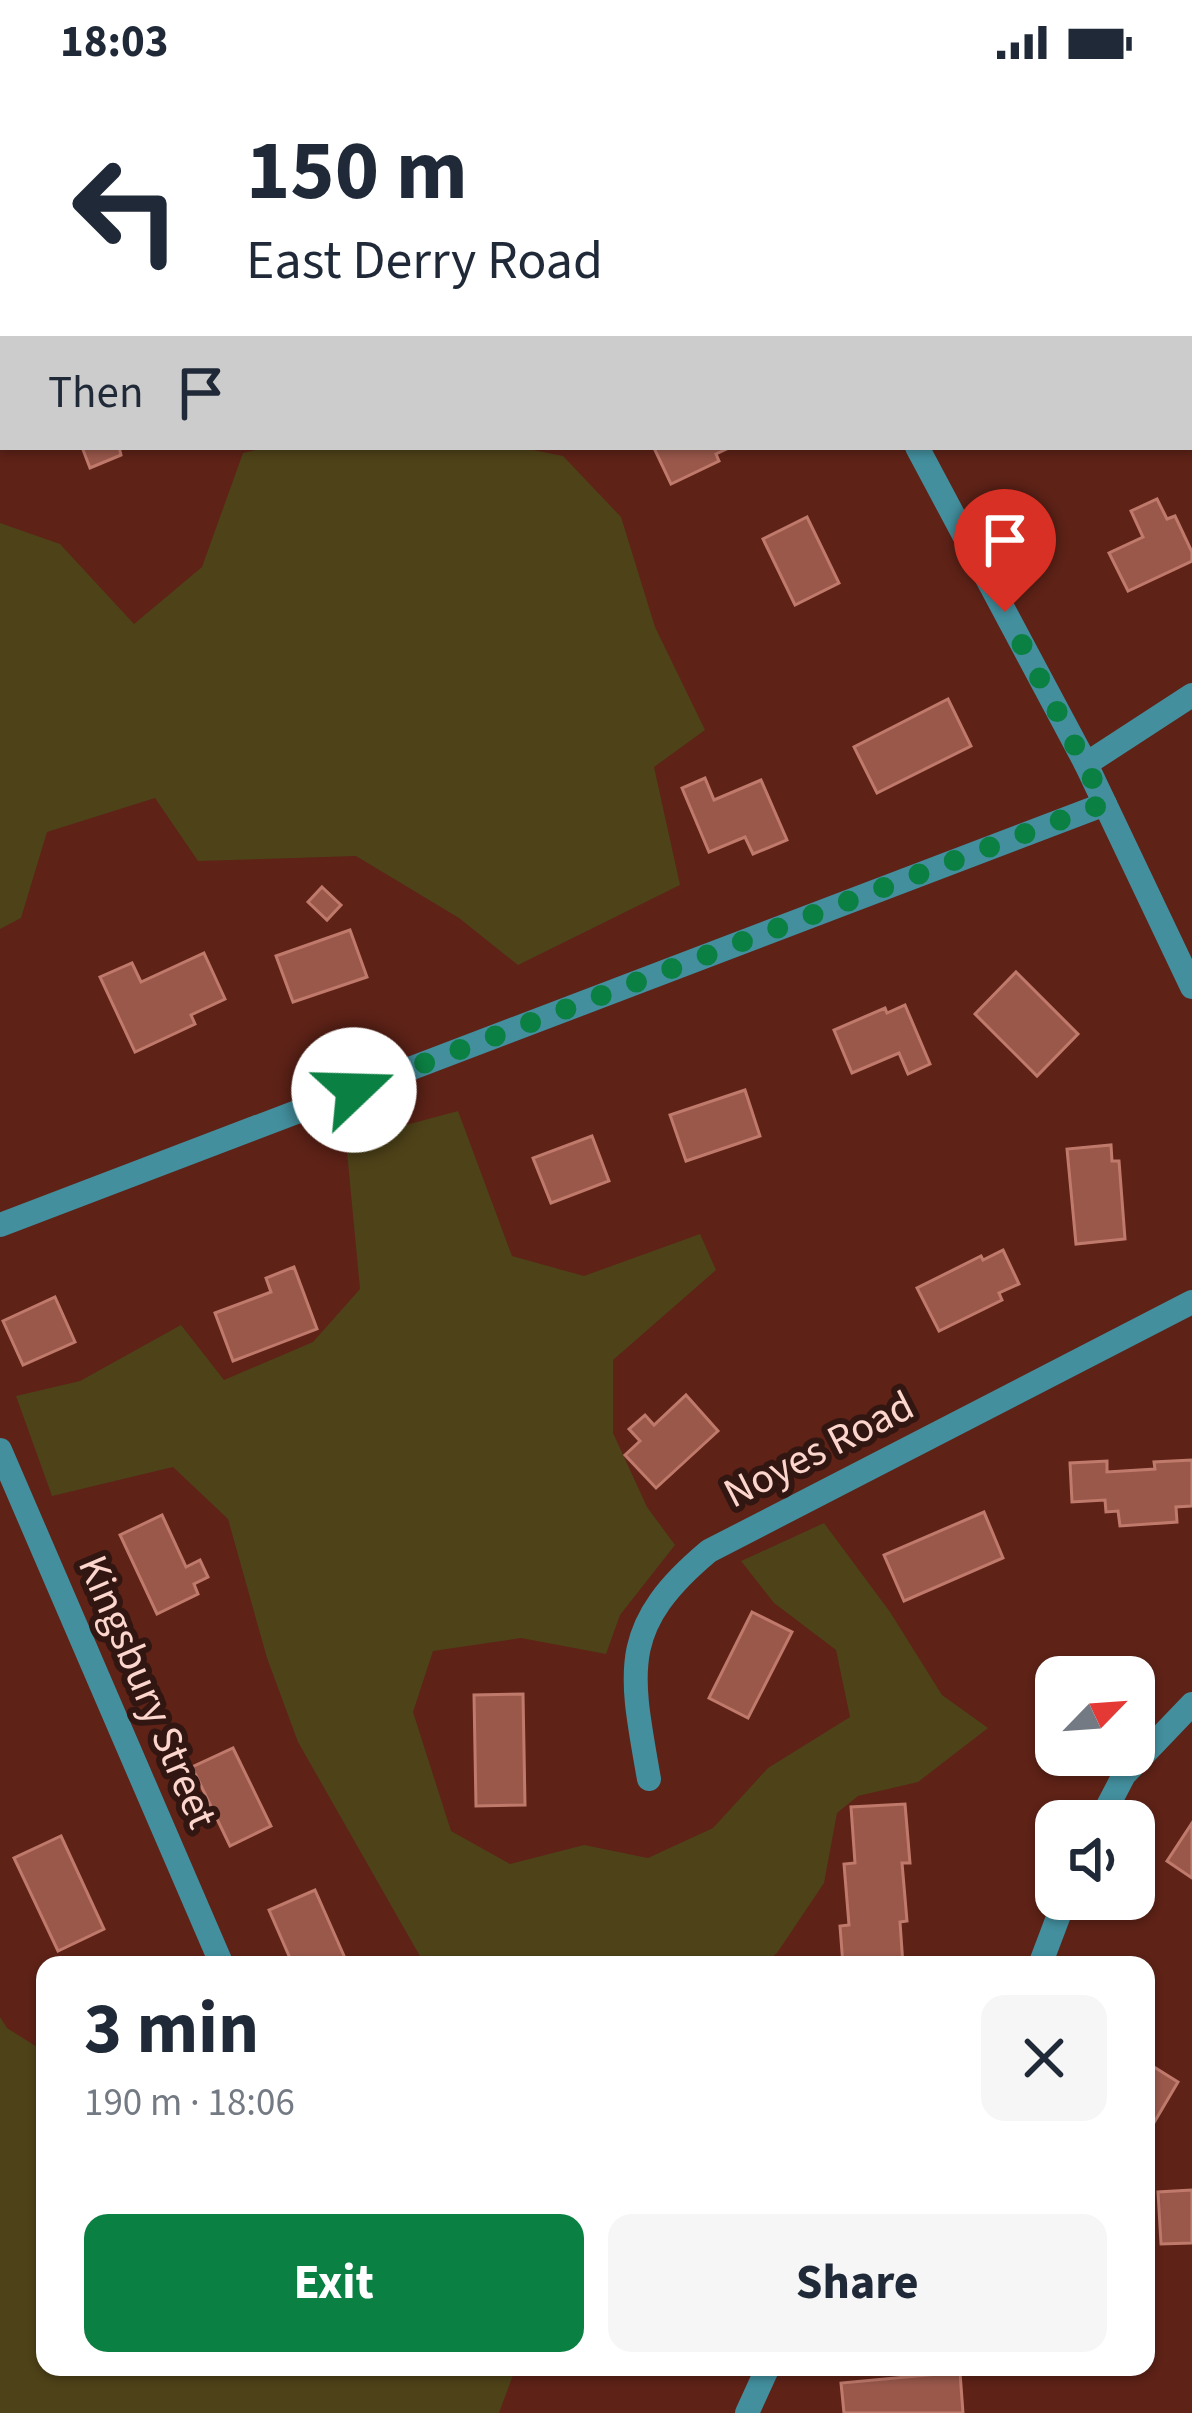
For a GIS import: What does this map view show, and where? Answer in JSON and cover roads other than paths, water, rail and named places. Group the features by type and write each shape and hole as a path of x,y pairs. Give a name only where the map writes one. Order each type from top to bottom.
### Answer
{"street":[{"path":"919,450 1086,764 1192,987"},
{"path":"1086,764 1192,695"},
{"path":"0,1226 1105,803"},
{"name":"Noyes Road","path":"649,1779 635,1702 638,1649 651,1610 677,1578 709,1551 1192,1302"},
{"name":"Kingsbury Street","path":"0,1450 218,1956"},
{"path":"1111,1800 1124,1775 1192,1704"},
{"path":"1043,1956 1057,1920"},
{"path":"747,2413 764,2376"}]}
